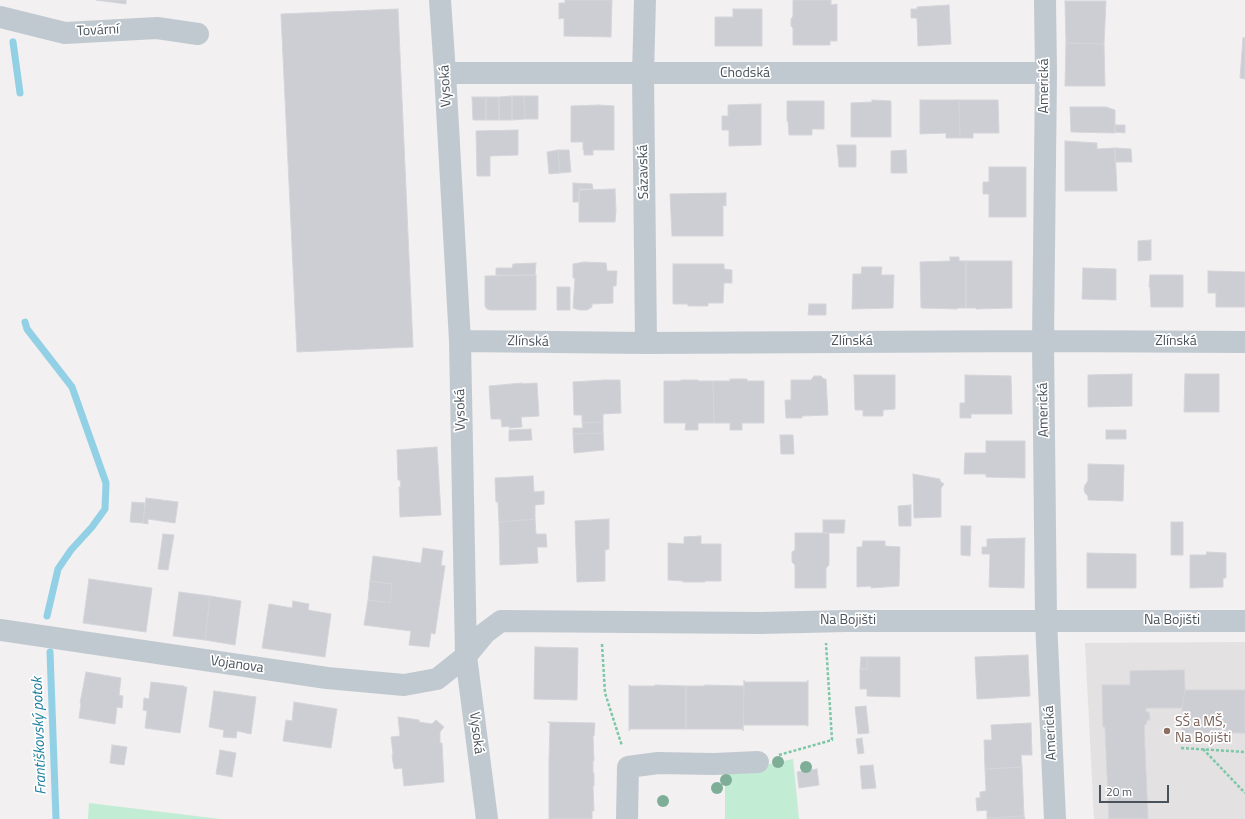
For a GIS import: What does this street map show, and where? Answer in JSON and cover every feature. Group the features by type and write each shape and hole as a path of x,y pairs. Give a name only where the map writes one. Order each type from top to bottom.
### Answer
{"street":[{"name":"Vysoká","path":"440,0 460,341 466,656 487,819"},
{"name":"Sázavská","path":"645,0 643,74 646,343"},
{"name":"Americká","path":"1045,0 1046,73 1043,341 1046,620 1055,819"},
{"name":"Tovární","path":"1,17 65,33 158,28 198,34"},
{"name":"Chodská","path":"445,73 1046,73"},
{"name":"Zlínská","path":"460,341 646,343 1043,341 1245,342"},
{"name":"Na Bojišti","path":"466,656 485,633 501,621 1245,621"},
{"name":"Vojanova","path":"0,630 327,678 404,685 437,679 466,656"},
{"path":"627,819 628,767 658,763 714,764 758,762"}],"path":[{"path":"601,621 605,693 628,767"},
{"path":"758,762 832,740 824,621"},
{"path":"1181,748 1245,752"},
{"path":"1203,749 1245,793"}],"shaded area":[{"name":"SŠ a MŠ, Na Bojišti","path":"1245,642 1245,819 1094,819 1085,643"}],"green space":[{"path":"793,759 799,819 725,819 725,774"},
{"path":"89,803 220,819 88,819"}],"building":[{"path":"96,0 126,0 126,4"},
{"path":"565,0 612,0 611,37 564,36 564,18 559,19 559,3 565,3"},
{"path":"793,0 831,0 831,5 837,4 837,41 830,41 830,45 793,45 793,28 791,26 791,19 793,16"},
{"path":"1065,1 1106,1 1104,44 1066,43"},
{"path":"949,5 951,44 918,46 917,18 911,18 911,9 917,9 917,7"},
{"path":"398,9 413,347 297,352 281,14"},
{"path":"733,9 762,9 762,46 715,46 715,17 733,17"},
{"path":"1243,38 1245,38 1245,79 1240,78"},
{"path":"1066,43 1104,44 1105,86 1065,86"},
{"path":"512,96 512,120 499,120 499,97"},
{"path":"512,96 524,96 525,119 512,120"},
{"path":"524,96 538,96 538,119 525,119"},
{"path":"472,97 486,97 486,120 473,120"},
{"path":"486,97 499,97 499,120 486,120"},
{"path":"872,100 891,101 891,137 851,137 851,103 872,102"},
{"path":"920,100 959,100 960,138 946,138 946,133 920,134"},
{"path":"959,100 998,100 999,133 973,133 973,138 960,138"},
{"path":"787,101 824,101 824,129 812,129 812,135 789,135"},
{"path":"761,104 761,145 729,146 729,130 722,130 722,116 728,116 728,105"},
{"path":"571,106 614,106 614,150 593,150 593,155 584,155 583,142 571,142"},
{"path":"1070,107 1106,107 1115,110 1115,133 1071,132"},
{"path":"1115,125 1125,125 1125,133 1115,132"},
{"path":"518,130 518,155 490,156 490,176 477,176 476,131"},
{"path":"1065,141 1097,143 1097,149 1115,148 1117,191 1065,191"},
{"path":"837,145 856,145 856,167 839,167"},
{"path":"1115,148 1131,149 1132,162 1115,162"},
{"path":"558,150 560,173 549,174 547,152"},
{"path":"558,150 569,150 571,172 560,173"},
{"path":"906,150 907,173 891,173 891,151"},
{"path":"989,167 1026,167 1026,217 989,217 989,194 983,194 983,182 989,182"},
{"path":"573,183 592,184 593,189 579,189 579,202 573,202"},
{"path":"615,189 615,222 579,222 579,190"},
{"path":"726,193 726,206 723,205 723,236 672,236 670,194"},
{"path":"1151,240 1151,260 1138,261 1138,241"},
{"path":"950,257 959,257 959,261 966,261 966,308 921,308 920,262 950,261"},
{"path":"966,261 1012,261 1012,308 966,308"},
{"path":"584,262 606,263 607,271 617,271 616,286 613,286 613,303 592,304 592,307 587,310 573,308 575,278 573,278 573,264"},
{"path":"536,263 535,275 496,275 496,268 512,268 513,264"},
{"path":"673,264 724,264 724,269 732,270 732,283 724,283 723,303 708,303 708,306 673,304"},
{"path":"862,267 882,267 881,275 894,275 893,308 852,309 853,274 861,274"},
{"path":"1083,268 1116,269 1116,300 1082,299"},
{"path":"1208,271 1245,272 1245,307 1216,307 1216,293 1208,293"},
{"path":"536,275 536,310 490,310 485,306 485,276"},
{"path":"1150,275 1183,275 1183,307 1151,307 1149,287"},
{"path":"557,287 570,287 570,310 557,310"},
{"path":"809,304 826,304 826,315 808,315"},
{"path":"1132,374 1132,406 1088,407 1088,375"},
{"path":"1185,374 1219,374 1219,412 1184,412"},
{"path":"854,375 895,375 895,409 883,410 883,416 863,416 863,410 855,410"},
{"path":"965,375 1011,376 1012,414 971,414 971,418 960,418 960,403 965,403"},
{"path":"814,376 821,376 826,379 828,415 786,418 785,400 791,400 791,380 811,380"},
{"path":"730,379 764,381 764,423 742,423 742,430 730,430 730,423 714,423 713,381 730,381"},
{"path":"620,380 621,413 603,414 603,422 582,423 582,415 574,415 573,382"},
{"path":"664,381 713,381 714,423 698,423 698,430 685,430 686,423 664,423"},
{"path":"537,383 539,416 521,417 522,427 502,427 501,419 491,419 489,386"},
{"path":"603,422 603,433 573,434 573,428 583,428 582,423"},
{"path":"531,429 532,440 509,441 509,430"},
{"path":"1106,430 1126,430 1126,439 1106,439"},
{"path":"603,433 604,450 574,453 573,434"},
{"path":"780,435 793,435 794,454 781,454"},
{"path":"986,441 1025,441 1025,478 986,477 986,474 964,474 965,453 986,453"},
{"path":"437,447 441,515 400,517 399,487 401,487 400,480 398,480 397,450"},
{"path":"1088,464 1124,465 1123,501 1088,500 1088,496 1084,489 1088,481"},
{"path":"913,474 940,479 940,481 944,484 941,488 941,517 914,518"},
{"path":"533,476 534,492 544,491 544,504 535,505 535,519 499,522 495,478"},
{"path":"146,498 178,502 175,523 148,519 148,524 143,523"},
{"path":"132,502 145,503 143,523 130,522"},
{"path":"911,505 911,526 899,526 898,506"},
{"path":"535,519 536,534 546,534 547,547 537,547 538,563 500,565 499,522"},
{"path":"609,519 609,549 605,550 605,581 577,582 575,521"},
{"path":"823,520 845,520 844,533 823,533"},
{"path":"1171,522 1183,522 1183,555 1171,555"},
{"path":"961,526 971,526 970,556 961,555"},
{"path":"795,533 829,533 829,565 826,568 826,588 795,588 795,565 792,562 792,552 795,550"},
{"path":"163,534 174,535 168,570 158,569"},
{"path":"701,536 701,544 721,544 721,581 683,582 668,580 668,543 684,544 684,537"},
{"path":"1025,538 1024,588 989,587 990,554 982,554 982,547 987,547 987,539"},
{"path":"863,541 885,541 885,546 900,547 899,586 871,588 871,586 857,587 857,547 862,547"},
{"path":"423,548 443,551 441,565 445,566 435,634 431,633 429,647 409,645 411,631 364,625 368,600 390,603 392,584 370,581 373,556 421,563"},
{"path":"1207,552 1226,553 1226,578 1223,578 1223,587 1190,588 1190,555 1206,555"},
{"path":"1087,553 1136,554 1136,588 1087,588"},
{"path":"89,579 152,588 146,632 83,623"},
{"path":"370,581 392,584 390,603 368,600"},
{"path":"179,592 210,596 205,640 173,636"},
{"path":"210,596 241,601 235,645 205,640"},
{"path":"293,601 309,604 308,610 331,614 325,657 262,648 269,604 292,608"},
{"path":"535,647 578,648 577,700 534,699"},
{"path":"1028,655 1030,696 977,699 975,657"},
{"path":"861,657 867,657 868,669 860,669"},
{"path":"867,657 900,657 900,697 867,696 867,689 860,689 860,669 868,669"},
{"path":"1184,670 1185,690 1182,708 1146,708 1146,712 1149,712 1150,720 1147,720 1146,725 1144,725 1148,819 1109,819 1102,685 1130,685 1130,671"},
{"path":"86,672 121,678 119,695 123,696 122,708 117,707 115,724 79,718 80,703"},
{"path":"808,680 808,726 744,725 743,727 744,681 807,682"},
{"path":"151,682 187,687 180,733 145,728 147,711 143,710 144,698 149,699"},
{"path":"629,685 686,686 686,729 630,729 629,731"},
{"path":"744,685 743,731 743,729 686,729 686,686"},
{"path":"1185,690 1245,690 1245,733 1182,733 1182,708"},
{"path":"214,691 256,697 251,734 237,731 236,738 223,737 224,730 209,727"},
{"path":"294,702 337,709 331,748 283,741 286,720 292,721"},
{"path":"866,706 869,733 858,734 855,707"},
{"path":"398,717 419,720 419,722 432,724 436,720 444,727 440,732 440,743 442,743 444,782 404,786 402,768 394,768 392,756 391,737 400,736"},
{"path":"548,722 595,723 593,736 594,811 592,811 592,819 549,819 550,723"},
{"path":"1031,723 1032,755 1021,755 1022,767 985,769 984,740 992,740 991,725"},
{"path":"862,738 864,753 858,754 856,739"},
{"path":"112,745 127,747 124,765 110,763"},
{"path":"220,750 236,753 232,777 216,774"},
{"path":"873,765 876,788 862,789 860,766"},
{"path":"1022,767 1024,816 987,818 987,810 977,811 976,798 980,798 980,792 986,791 985,769"},
{"path":"817,769 819,785 799,788 797,772"},
{"path":"1024,816 1025,819 987,819 987,818"}],"waterway":[{"name":"Františkovský potok","path":"13,42 20,93"},
{"name":"Františkovský potok","path":"25,322 27,329 72,387 106,483 105,509 92,527 71,550 58,569 47,616"},
{"name":"Františkovský potok","path":"50,652 56,819"}],"place":[{"name":"SŠ a MŠ, Na Bojišti","path":"1167,731"}]}
